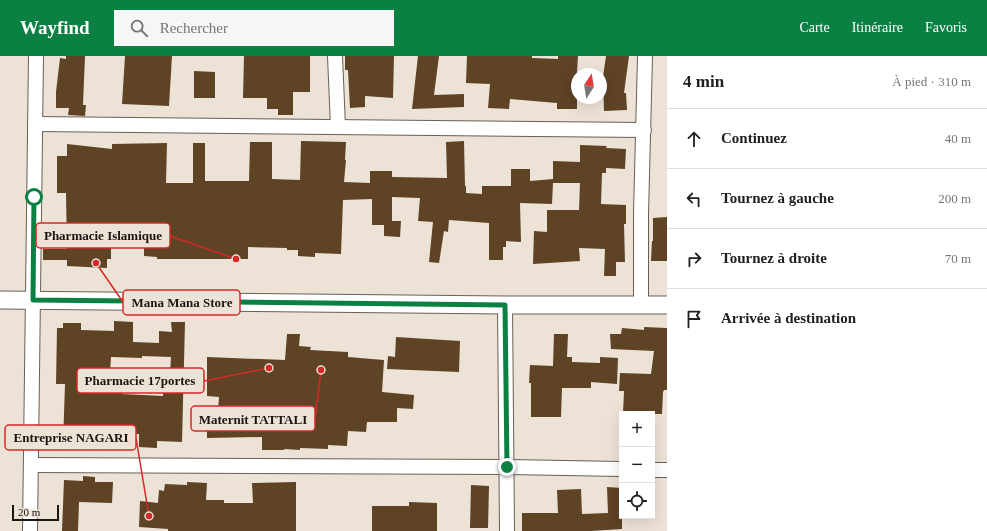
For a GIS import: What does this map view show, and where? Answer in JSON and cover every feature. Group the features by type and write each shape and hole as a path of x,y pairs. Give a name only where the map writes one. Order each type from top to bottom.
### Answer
{"street":[{"path":"30,531 36,56"},
{"path":"335,56 338,127"},
{"path":"641,305 641,214 645,56"},
{"path":"35,124 644,130"},
{"path":"0,300 505,305 667,305"},
{"path":"505,305 507,531"},
{"path":"31,465 507,467 619,470"},
{"path":"655,470 667,470"}],"building":[{"path":"66,56 85,56 83,105 86,105 85,116 68,115 69,108 56,108 56,92 60,58 66,59"},
{"path":"125,56 172,56 169,106 122,104"},
{"path":"244,56 310,56 310,92 293,92 293,115 278,115 278,109 267,109 267,98 243,98"},
{"path":"345,56 394,56 393,98 365,96 365,107 350,108 348,70 345,70"},
{"path":"418,56 439,56 434,95 464,94 464,107 412,109"},
{"path":"467,56 532,56 532,58 558,59 558,56 578,56 577,68 571,68 571,104 577,104 577,109 557,109 557,103 510,99 509,109 488,108 490,84 466,83"},
{"path":"606,56 629,56 624,93 626,93 627,110 604,111 604,104 607,104 607,68 604,68"},
{"path":"194,71 215,72 215,98 194,98"},
{"path":"301,141 346,142 344,182 370,183 370,171 392,171 392,177 447,178 446,142 464,141 466,193 482,194 482,186 511,186 511,169 530,169 530,181 553,179 553,161 580,162 580,145 607,146 606,148 626,149 625,169 606,168 606,173 602,173 601,204 626,205 626,224 624,224 625,262 616,262 616,276 604,276 605,249 579,248 580,261 533,264 534,231 547,232 547,210 579,210 580,183 553,183 552,204 520,203 521,242 506,241 506,247 503,247 503,260 489,260 489,223 449,220 448,232 444,231 439,263 429,262 433,222 418,221 420,198 392,197 392,221 401,221 400,237 384,236 384,225 372,225 372,199 343,200 341,254 315,253 315,257 298,256 298,250 287,250 287,248 248,247 248,259 157,259 157,257 144,256 144,235 111,233 111,259 107,259 107,268 67,266 67,260 43,260 43,249 67,249 66,193 57,193 57,156 67,156 67,144 112,149 112,144 167,143 166,183 193,183 193,143 205,143 205,181 249,181 250,142 272,142 272,179 300,180"},
{"path":"667,217 667,261 651,261 653,218"},
{"path":"114,321 133,322 133,342 159,343 159,331 172,332 171,322 185,322 182,442 157,441 157,448 139,447 139,434 111,433 111,444 63,443 65,384 56,384 57,328 63,328 63,323 81,323 81,330 114,331","holes":["111,357 171,357 169,391 163,391 163,396 122,394 123,389 109,387"]},
{"path":"644,327 667,328 667,390 664,390 663,392 662,414 655,414 655,411 623,411 624,391 619,391 620,373 651,374 654,351 611,349 610,334 621,334 622,328 644,330"},
{"path":"287,334 300,334 299,346 311,347 310,350 348,352 348,357 384,360 382,392 414,395 413,409 397,408 397,422 367,422 366,432 348,431 347,446 328,445 328,449 300,448 300,450 262,450 262,437 207,438 207,426 217,426 219,397 207,396 207,357 285,360"},
{"path":"554,334 568,334 567,357 572,357 572,362 600,363 600,357 618,358 617,384 591,382 591,388 562,388 561,417 531,417 531,383 529,383 530,365 553,366"},
{"path":"396,337 460,341 459,372 387,369 388,356 395,357"},
{"path":"83,476 95,477 95,482 113,482 112,503 79,502 78,531 62,531 64,480 83,481"},
{"path":"187,482 207,483 206,500 224,500 224,503 253,503 252,483 296,482 296,531 168,531 168,529 139,527 140,501 158,503 159,490 164,491 165,484 187,485"},
{"path":"471,485 489,486 488,528 470,528"},
{"path":"607,487 619,488 619,519 622,519 622,529 591,531 522,531 522,513 558,513 557,490 581,489 582,514 608,513"},
{"path":"409,502 437,503 437,531 372,531 372,506 409,506"}],"place":[{"name":"Pharmacie Islamique","path":"236,259"},
{"name":"Mana Mana Store","path":"96,263"},
{"name":"Pharmacie 17portes","path":"269,368"},
{"name":"Maternit TATTALI","path":"321,370"},
{"name":"Entreprise NAGARI","path":"149,516"}],"route":[{"path":"34,197 33,300 505,305 507,467"}]}
